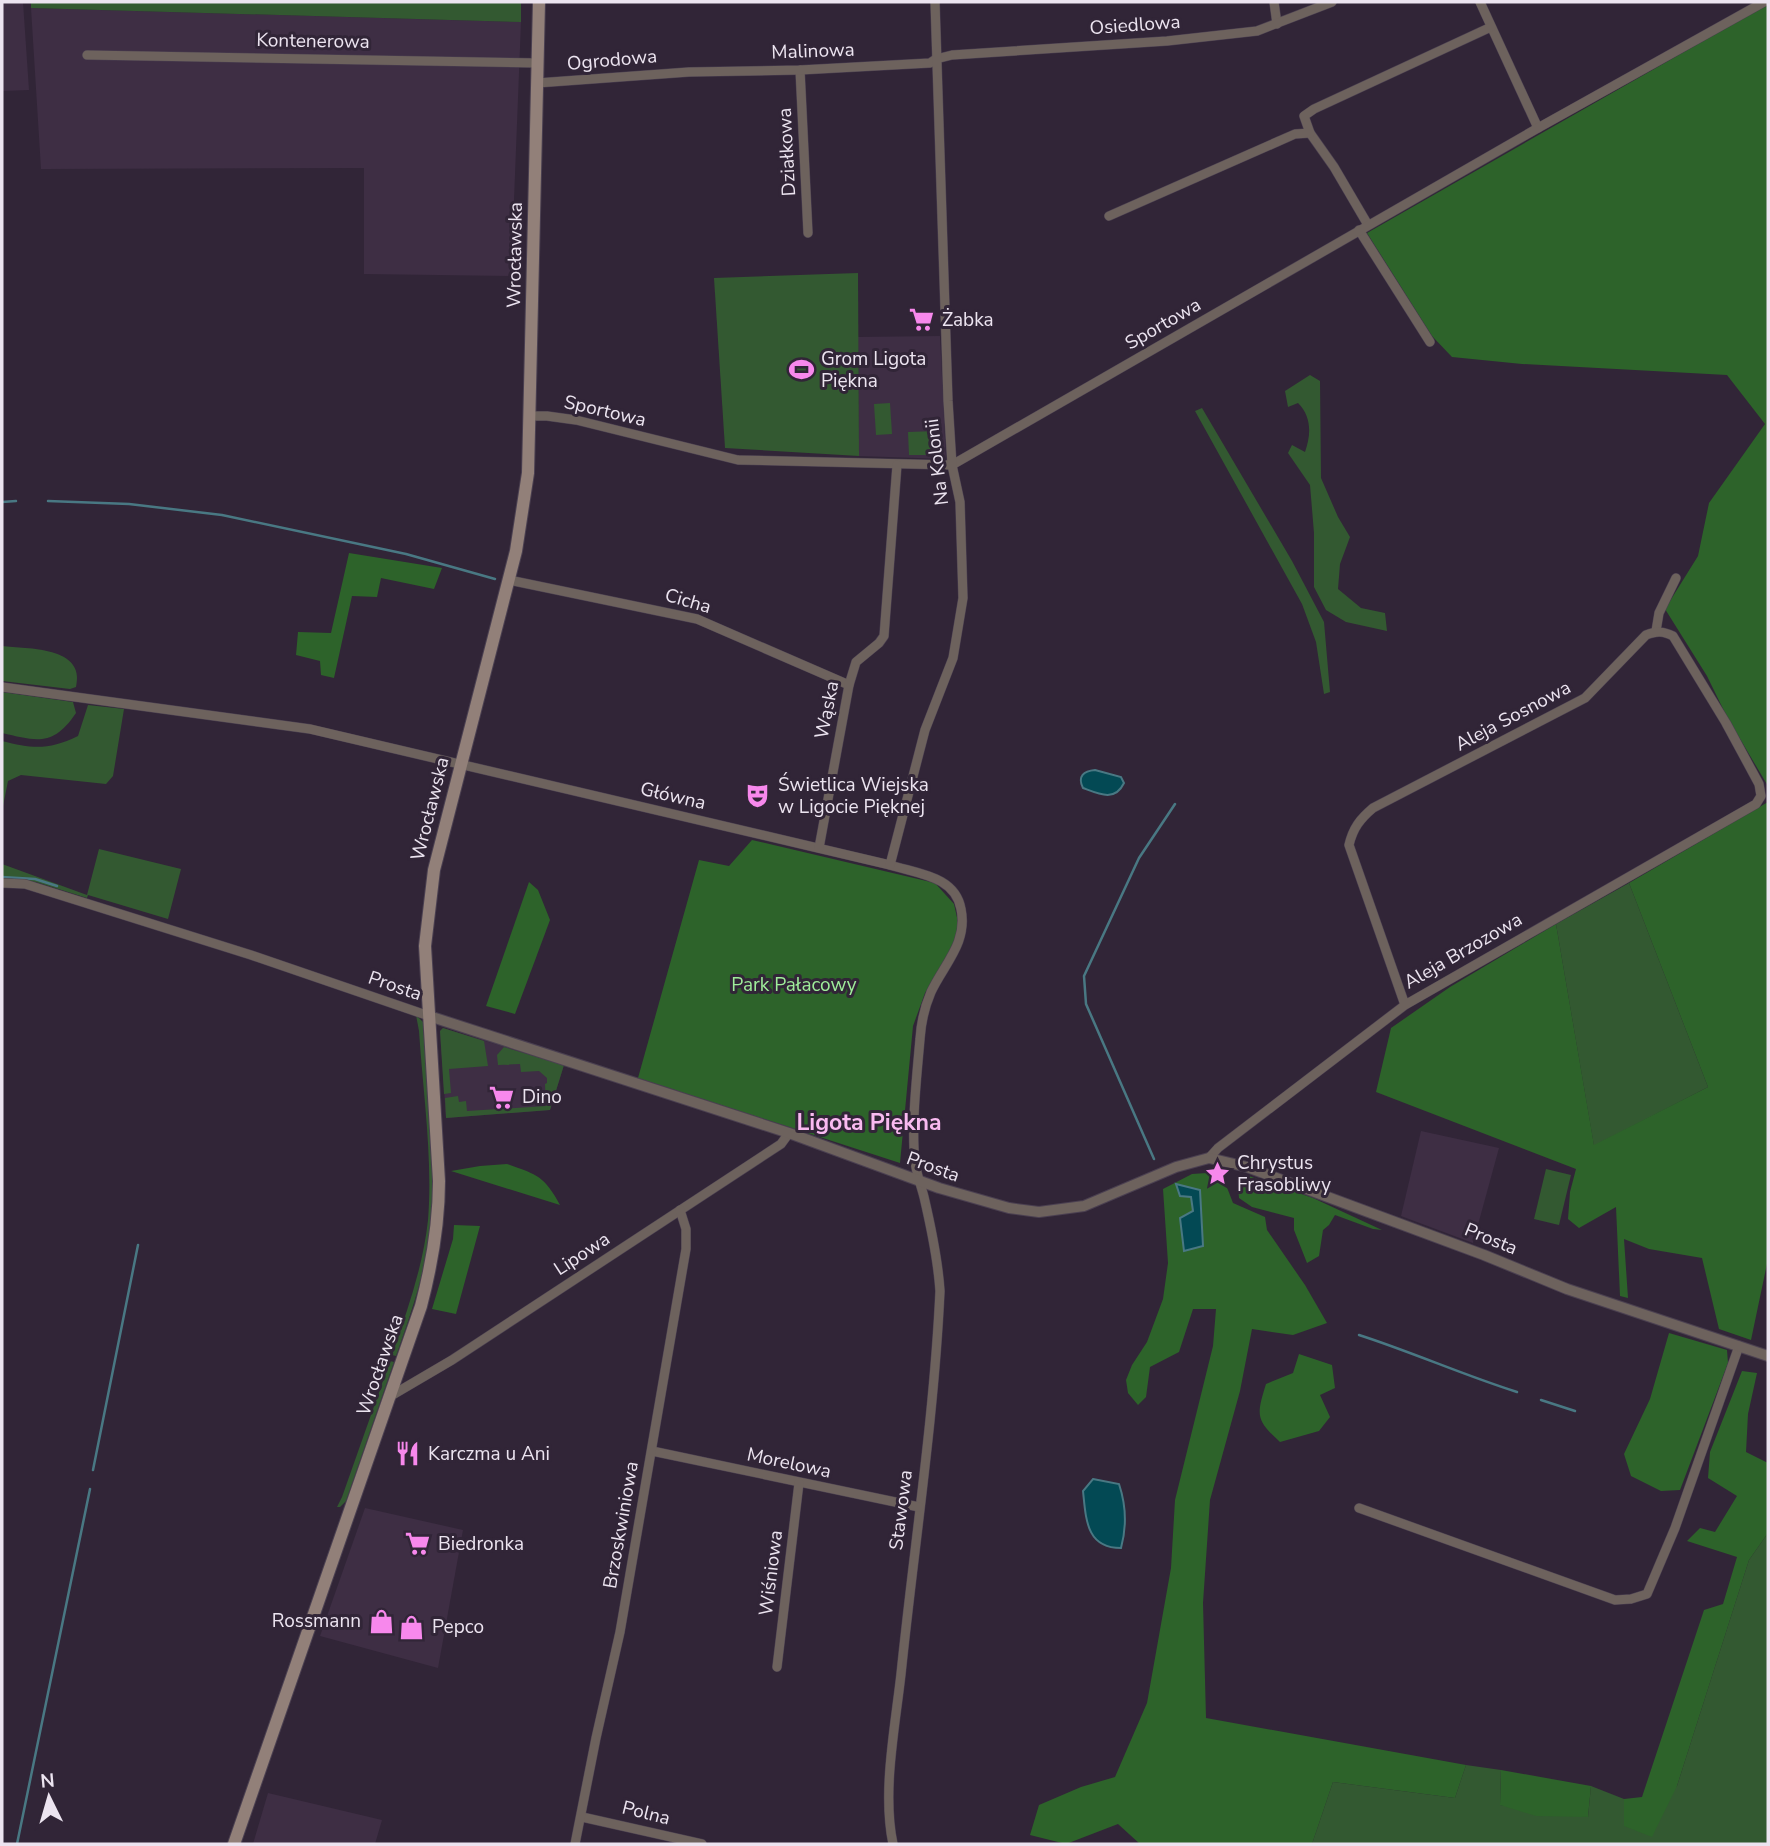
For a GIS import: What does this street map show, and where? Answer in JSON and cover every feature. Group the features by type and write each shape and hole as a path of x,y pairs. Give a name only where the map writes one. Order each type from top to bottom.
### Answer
{"main road":[{"name":"Wrocławska","path":"234,1844 427,1282 439,1220 425,946 434,870 509,580 528,473 540,2"}],"street":[{"name":"Na Kolonii","path":"890,865 925,730 958,637 963,598 960,502 953,465 947,363 935,2"},
{"path":"1274,2 1277,24"},
{"name":"Osiedlowa","path":"936,59 952,55 1190,39 1257,31 1332,2"},
{"path":"1480,2 1538,128"},
{"name":"Sportowa","path":"530,416 576,420 738,460 953,465 1538,128 1764,2"},
{"path":"1430,342 1363,228 1334,167 1310,133 1304,116 1491,27"},
{"name":"Kontenerowa","path":"87,55 538,63"},
{"name":"Malinowa","path":"689,72 800,70 930,63 936,59"},
{"name":"Działkowa","path":"800,70 808,233"},
{"name":"Ogrodowa","path":"537,83 689,72"},
{"path":"1109,216 1295,134 1310,133"},
{"name":"Wąska","path":"820,848 849,685 856,662 884,636 897,465"},
{"path":"1656,631 1659,613 1676,578"},
{"name":"Cicha","path":"509,580 697,619 849,685"},
{"name":"Aleja Brzozowa","path":"1209,1158 1218,1148 1405,1005 1756,804 1761,796 1759,784 1720,712 1674,636 1656,631"},
{"name":"Aleja Sosnowa","path":"1405,1005 1349,845 1352,831 1373,808 1585,698 1640,639 1656,631"},
{"name":"Główna","path":"2,687 310,729 820,848 945,882 956,893 962,911 961,933 956,951 932,991 920,1037 914,1143 919,1181"},
{"name":"Prosta","path":"2,883 25,884 789,1133 991,1205 1039,1212 1057,1211 1099,1201 1177,1167 1209,1158 1264,1173 1472,1250 1567,1289 1768,1356"},
{"name":"Lipowa","path":"389,1397 452,1360 781,1144 789,1133"},
{"name":"Stawowa","path":"893,1844 888,1812 931,1405 940,1291 919,1181"},
{"name":"Brzoskwiniowa","path":"575,1844 615,1658 686,1249 686,1229 680,1210"},
{"path":"1359,1508 1615,1600 1647,1594 1675,1528 1739,1346"},
{"name":"Morelowa","path":"652,1451 919,1507"},
{"name":"Wiśniowa","path":"777,1667 799,1483"},
{"name":"Polna","path":"582,1817 702,1844"}],"shaded area":[{"path":"2,2 23,2 29,90 2,91"},
{"path":"31,8 521,22 511,276 364,274 364,168 41,169"},
{"path":"940,336 946,459 859,456 858,337"},
{"path":"443,1028 564,1065 550,1110 446,1118 440,1031"},
{"path":"1421,1131 1499,1148 1473,1243 1401,1216"},
{"path":"365,1508 463,1530 438,1668 320,1636"},
{"path":"268,1793 382,1820 375,1844 253,1844"}],"green space":[{"path":"31,2 521,2 521,22 31,8"},
{"path":"1768,4 1768,786 1727,717 1707,676 1665,609 1698,556 1709,503 1765,424 1727,375 1522,364 1452,357 1432,336 1367,233"},
{"path":"858,273 859,456 725,448 714,278"},
{"path":"1310,375 1320,381 1321,478 1350,537 1340,564 1338,589 1361,608 1385,613 1387,631 1346,622 1326,610 1314,587 1314,533 1310,485 1288,453 1292,445 1305,452 1309,426 1306,414 1298,403 1288,407 1285,391"},
{"path":"890,403 892,434 876,435 874,404"},
{"path":"1202,408 1292,561 1324,622 1330,692 1324,694 1316,642 1302,604 1195,411"},
{"path":"937,431 939,455 909,455 908,432"},
{"path":"349,553 442,568 434,589 381,578 377,597 352,596 334,678 321,675 320,661 296,655 298,632 331,633"},
{"path":"2,646 39,649 64,657 72,664 77,674 76,687 70,689 2,681"},
{"path":"2,692 73,702 76,713 60,732 44,739 2,733"},
{"path":"88,705 124,709 113,776 106,784 21,775 8,781 2,811 2,741 41,747 68,741 78,736"},
{"path":"1768,802 1768,1259 1751,1340 1719,1329 1702,1258 1649,1249 1624,1239 1628,1298 1620,1296 1616,1207 1579,1228 1568,1219 1570,1192 1576,1169 1376,1092 1391,1028 1450,987 1556,924 1594,1145 1708,1087 1629,883"},
{"name":"Park Pałacowy","path":"752,840 935,883 954,904 958,922 957,941 925,993 913,1026 900,1163 638,1078 699,860 729,866"},
{"path":"99,849 181,869 168,919 36,882 2,880 2,864 87,895"},
{"path":"529,882 538,890 550,920 515,1014 486,1006"},
{"path":"1629,883 1708,1087 1594,1146 1556,924"},
{"path":"416,1015 423,1022 430,1104 432,1215 423,1271 396,1356 392,1355 418,1272 428,1220 428,1149"},
{"path":"443,1028 484,1041 488,1066 449,1069 451,1093 444,1094 440,1031"},
{"path":"504,1047 564,1065 550,1110 446,1118 445,1098 458,1096 459,1102 466,1101 467,1111 546,1106 547,1078 539,1071 521,1072 520,1064 498,1065 497,1055"},
{"path":"507,1164 539,1178 560,1205 451,1171"},
{"path":"1546,1169 1571,1175 1559,1225 1534,1219"},
{"path":"1221,1172 1233,1203 1265,1217 1267,1230 1305,1285 1327,1323 1293,1335 1252,1329 1240,1391 1210,1500 1203,1603 1206,1718 1466,1765 1455,1798 1333,1782 1312,1844 1140,1844 1118,1824 1066,1844 1030,1835 1039,1805 1081,1787 1115,1777 1147,1703 1171,1568 1175,1500 1213,1346 1216,1309 1193,1309 1179,1352 1150,1367 1146,1397 1138,1405 1128,1393 1126,1380 1147,1342 1163,1299 1168,1263 1163,1189 1192,1174"},
{"path":"1243,1174 1313,1198 1382,1230 1335,1215 1323,1230 1319,1256 1307,1263 1294,1230 1294,1218 1252,1207 1239,1198 1238,1186"},
{"path":"454,1225 480,1226 456,1314 432,1309 453,1239"},
{"path":"1669,1333 1727,1350 1728,1363 1680,1490 1661,1491 1631,1476 1624,1454 1650,1399"},
{"path":"1299,1354 1332,1365 1335,1388 1320,1395 1330,1417 1319,1431 1280,1442 1262,1422 1261,1403 1266,1384 1293,1373"},
{"path":"390,1361 394,1362 346,1501 337,1507 342,1497"},
{"path":"1742,1371 1757,1373 1748,1414 1746,1452 1768,1463 1768,1533 1749,1560 1677,1786 1652,1837 1624,1826 1624,1799 1642,1797 1704,1610 1723,1604 1737,1557 1687,1541 1700,1528 1715,1532 1737,1496 1708,1478 1710,1452"},
{"path":"1768,1533 1768,1844 1312,1844 1333,1782 1455,1798 1466,1765 1501,1770 1500,1805 1588,1817 1591,1786 1624,1799 1624,1826 1677,1786 1749,1560"},
{"path":"1501,1770 1591,1786 1588,1817 1536,1816 1500,1805"}],"water":[{"path":"1095,770 1121,777 1124,783 1111,795 1083,788 1083,775"},
{"path":"1176,1184 1200,1190 1203,1246 1184,1251 1180,1218 1193,1211 1191,1197 1180,1196"},
{"path":"1093,1479 1119,1484 1125,1516 1121,1548 1101,1543 1090,1530 1083,1491"}],"waterway":[{"path":"2,502 16,501"},
{"path":"48,501 129,504 222,515 406,554 495,579"},
{"path":"1154,1159 1086,1004 1084,976 1139,858 1175,804"},
{"path":"2,877 35,879 57,886"},
{"path":"93,1470 138,1245"},
{"path":"1359,1335 1517,1392"},
{"path":"1541,1400 1575,1411"},
{"path":"17,1844 90,1489"}],"place":[{"name":"Żabka","path":"922,320"},
{"name":"Grom Ligota Piękna","path":"801,370"},
{"name":"Świetlica Wiejska w Ligocie Pięknej","path":"758,796"},
{"name":"Dino","path":"502,1097"},
{"name":"Chrystus Frasobliwy","path":"1217,1174"},
{"name":"Karczma u Ani","path":"408,1454"},
{"name":"Biedronka","path":"418,1544"},
{"name":"Rossmann","path":"381,1621"},
{"name":"Pepco","path":"412,1627"}],"district":[{"name":"Ligota Piękna","path":"869,1122"}]}
